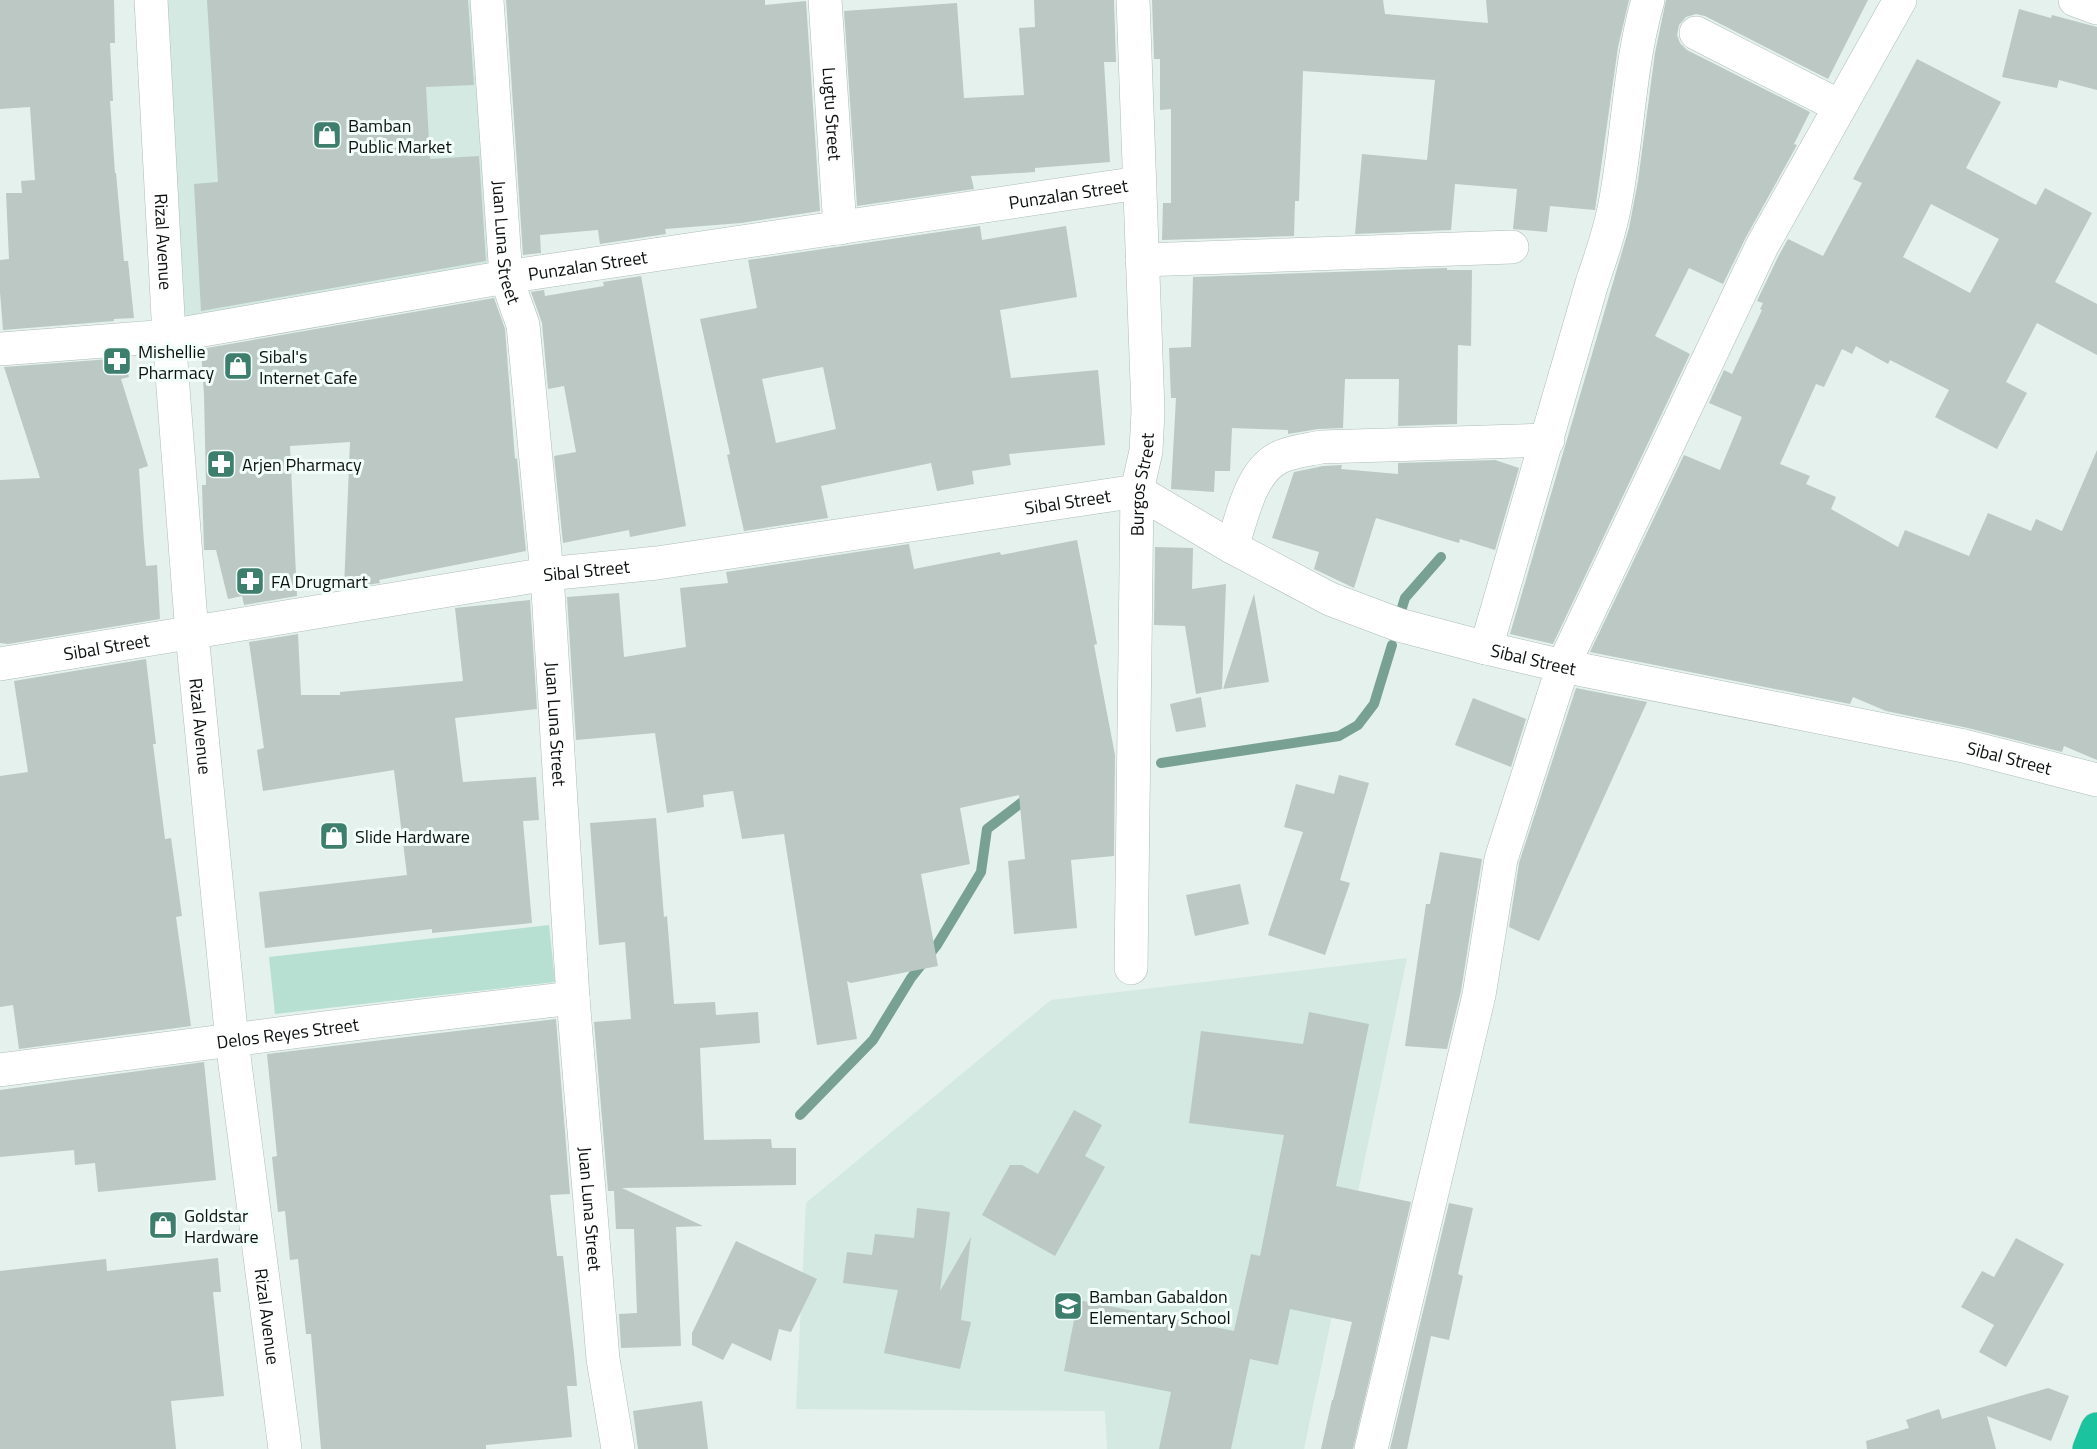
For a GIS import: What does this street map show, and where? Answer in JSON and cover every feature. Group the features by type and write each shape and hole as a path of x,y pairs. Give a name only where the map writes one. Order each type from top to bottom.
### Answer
{"highway":[{"path":"2089,1449 2097,1429"}],"street":[{"name":"Rizal Avenue","path":"151,0 168,336 192,634 232,1041 285,1449"},
{"name":"Juan Luna Street","path":"486,0 506,278 523,326 547,574 573,998 603,1359 618,1449"},
{"name":"Lugtu Street","path":"825,0 840,228"},
{"name":"Burgos Street","path":"1131,968 1137,491 1146,451 1148,411 1133,0"},
{"path":"1486,648 1611,223 1636,59 1648,0"},
{"path":"1371,1449 1479,995 1501,858 1563,666 1762,246 1900,0"},
{"path":"2075,0 2097,8"},
{"path":"1696,33 1839,106"},
{"name":"Punzalan Street","path":"0,349 168,336 506,278 1139,183"},
{"path":"1142,260 1512,247"},
{"path":"1232,547 1254,483 1264,469 1278,458 1293,452 1322,447 1548,440"},
{"name":"Sibal Street","path":"0,664 547,574 657,562 1137,491 1232,547 1330,599 1399,625 1563,666 1964,746 2097,780"},
{"name":"Delos Reyes Street","path":"0,1070 573,998"}],"shaded area":[{"name":"Bamban Public Market","path":"161,0 478,0 496,271 177,318"},
{"name":"Bamban Gabaldon Elementary School","path":"1407,958 1304,1449 1107,1449 1105,1411 796,1409 806,1203 1051,1000"}],"green space":[{"path":"549,925 555,982 275,1014 269,957"}],"building":[{"path":"0,0 114,0 115,43 110,43 113,101 110,101 124,261 128,261 134,318 3,330 0,260 9,259 6,193 22,193 21,181 35,180 30,107 0,109"},
{"name":"Bamban Public Market","path":"207,0 468,0 474,85 426,87 430,159 479,156 486,261 201,311 194,184 218,182"},
{"path":"506,0 765,0 765,5 806,1 820,211 741,223 665,229 666,234 600,244 598,230 540,235 541,253 523,255"},
{"path":"1034,0 1114,0 1116,62 1104,62 1110,162 1035,168 1035,172 971,176 974,189 857,206 844,11 957,3 964,98 1024,95 1019,28 1035,27"},
{"path":"1152,0 1383,0 1385,14 1488,23 1486,0 1629,0 1618,47 1595,210 1550,206 1547,232 1513,229 1517,189 1455,184 1451,230 1355,234 1362,154 1427,160 1435,80 1303,71 1299,201 1295,201 1294,236 1162,240 1163,203 1171,203 1171,109 1160,110 1160,59 1154,59"},
{"path":"1666,0 1868,0 1828,79 1705,16 1696,14 1686,17 1679,25 1677,35 1680,43 1687,50 1810,112 1794,144 1797,145 1723,284 1689,268 1655,336 1690,354 1553,644 1510,634 1629,228 1638,181 1655,53"},
{"path":"2019,9 2097,27 2097,90 2059,80 2057,88 2002,77"},
{"path":"1917,59 2001,102 1966,168 2036,205 2045,188 2092,213 2055,282 2097,304 2097,355 2037,323 2006,382 2027,393 1997,449 1935,417 1949,390 1890,360 1888,364 1856,346 1852,354 1842,349 1824,387 1816,384 1780,464 1810,476 1806,484 1836,497 1831,509 1898,547 1905,530 1969,556 1988,513 2031,531 2036,519 2062,531 2097,450 2097,760 2064,746 2062,752 1968,728 1886,711 1853,697 1850,704 1590,652 1684,455 1720,470 1742,417 1709,403 1724,370 1732,374 1762,310 1760,309 1763,303 1757,301 1779,255 1788,239 1823,256 1862,183 1853,179","holes":["1931,204 1999,239 1970,293 1903,257"]},
{"path":"980,226 982,240 1066,226 1077,297 1000,310 1011,378 1098,370 1105,445 1009,454 1011,465 972,471 974,484 937,491 931,463 821,486 828,518 744,531 727,455 730,454 700,319 757,308 748,260","holes":["823,367 836,429 776,443 762,379"]},
{"path":"1447,268 1447,270 1472,270 1471,346 1458,345 1457,424 1398,426 1399,379 1345,379 1343,428 1288,434 1288,430 1232,428 1230,471 1215,471 1214,492 1171,489 1176,398 1171,398 1169,348 1191,347 1193,277"},
{"path":"641,276 686,526 630,537 629,530 563,543 554,456 576,452 564,386 548,389 542,323 531,292 544,290 545,296 604,286 603,282"},
{"path":"494,298 505,329 515,459 517,458 526,551 379,580 380,583 344,588 350,442 290,446 297,596 244,605 242,596 228,599 216,550 204,550 202,485 206,485 201,349"},
{"path":"124,358 129,377 121,379 148,466 139,469 144,543 146,566 157,565 160,619 8,644 0,643 0,480 40,478 4,367"},
{"path":"1495,460 1519,468 1495,550 1460,539 1459,543 1376,518 1354,588 1314,569 1319,552 1272,538 1294,472 1342,465 1341,469 1398,474 1398,463"},
{"path":"1077,540 1115,755 1114,856 1071,860 1077,928 1014,934 1008,861 1025,859 1019,795 960,808 970,864 921,874 938,966 851,983 847,981 857,1039 817,1045 784,834 742,839 733,791 703,795 704,807 667,813 655,733 576,740 567,597 619,593 624,657 686,647 680,588 728,583 726,572 909,544 914,569"},
{"path":"1155,547 1193,548 1192,589 1226,584 1222,689 1196,694 1185,626 1154,625"},
{"path":"1254,594 1269,682 1223,689"},
{"path":"530,600 537,709 455,718 463,782 536,777 539,820 523,821 532,923 432,933 432,929 265,948 259,892 407,875 394,770 263,791 257,750 264,748 249,642 298,634 301,695 340,695 340,692 463,681 455,608"},
{"path":"146,659 156,744 153,744 165,839 171,838 182,916 176,917 191,1026 19,1049 13,1005 0,1007 0,776 28,772 14,681"},
{"path":"1576,688 1647,702 1539,941 1509,927 1519,863"},
{"path":"1201,697 1206,727 1176,732 1170,704"},
{"path":"1473,698 1526,719 1511,767 1455,745"},
{"path":"1339,775 1369,783 1340,880 1350,883 1325,955 1268,935 1303,832 1284,827 1296,784 1334,794"},
{"path":"656,818 674,1004 715,1002 716,1015 758,1012 760,1043 700,1048 704,1140 771,1139 772,1148 796,1148 796,1185 622,1188 703,1226 676,1227 681,1346 621,1348 619,1314 637,1313 634,1229 616,1229 614,1191 608,1191 594,1022 631,1019 625,942 599,945 590,823"},
{"path":"1440,852 1482,859 1461,991 1447,1049 1405,1046 1426,904 1430,904"},
{"path":"1240,884 1249,924 1195,936 1186,895"},
{"path":"1309,1012 1369,1024 1336,1186 1411,1202 1353,1449 1321,1449 1352,1322 1290,1309 1278,1365 1250,1359 1231,1449 1159,1449 1171,1392 1064,1371 1078,1300 1234,1331 1251,1254 1260,1256 1284,1135 1189,1123 1201,1031 1303,1044"},
{"path":"556,1019 570,1194 550,1195 557,1256 563,1256 577,1386 567,1386 572,1437 486,1445 486,1449 321,1449 311,1334 306,1334 298,1259 290,1260 285,1211 278,1212 272,1157 277,1156 267,1054"},
{"path":"204,1062 216,1180 98,1192 95,1163 75,1165 74,1150 0,1157 0,1090"},
{"path":"1074,1110 1102,1125 1085,1156 1105,1167 1055,1256 982,1215 1010,1165 1022,1165 1038,1174"},
{"path":"1449,1203 1473,1208 1458,1274 1463,1276 1449,1340 1431,1336 1407,1449 1390,1449"},
{"path":"917,1208 950,1212 940,1291 971,1237 961,1320 971,1322 960,1369 884,1353 898,1290 843,1283 847,1252 872,1255 875,1234 914,1238"},
{"path":"2016,1238 2064,1264 2006,1367 1979,1352 1994,1325 1961,1307 1982,1271 1994,1277"},
{"path":"736,1241 817,1279 791,1332 779,1329 771,1361 732,1343 723,1360 692,1345 692,1333"},
{"path":"218,1258 221,1292 213,1292 224,1396 171,1401 176,1449 0,1449 0,1271 106,1259 107,1271"},
{"path":"2048,1388 2069,1396 2051,1441 1987,1416 1996,1449 1867,1449 1866,1441 1909,1428 1906,1420 1939,1409 1942,1419"},
{"path":"702,1401 708,1449 638,1449 633,1411"}],"waterway":[{"path":"1400,614 1405,598 1441,557"},
{"path":"1161,763 1339,736 1358,725 1374,704 1392,645"},
{"path":"800,1115 873,1040 911,978 937,945 981,872 987,829 1030,796"}],"place":[{"name":"Bamban Public Market","path":"327,135"},
{"name":"Mishellie Pharmacy","path":"117,361"},
{"name":"Sibal's Internet Cafe","path":"238,366"},
{"name":"Arjen Pharmacy","path":"221,464"},
{"name":"FA Drugmart","path":"250,581"},
{"name":"Slide Hardware","path":"334,836"},
{"name":"Goldstar Hardware","path":"163,1225"},
{"name":"Bamban Gabaldon Elementary School","path":"1068,1306"}]}
